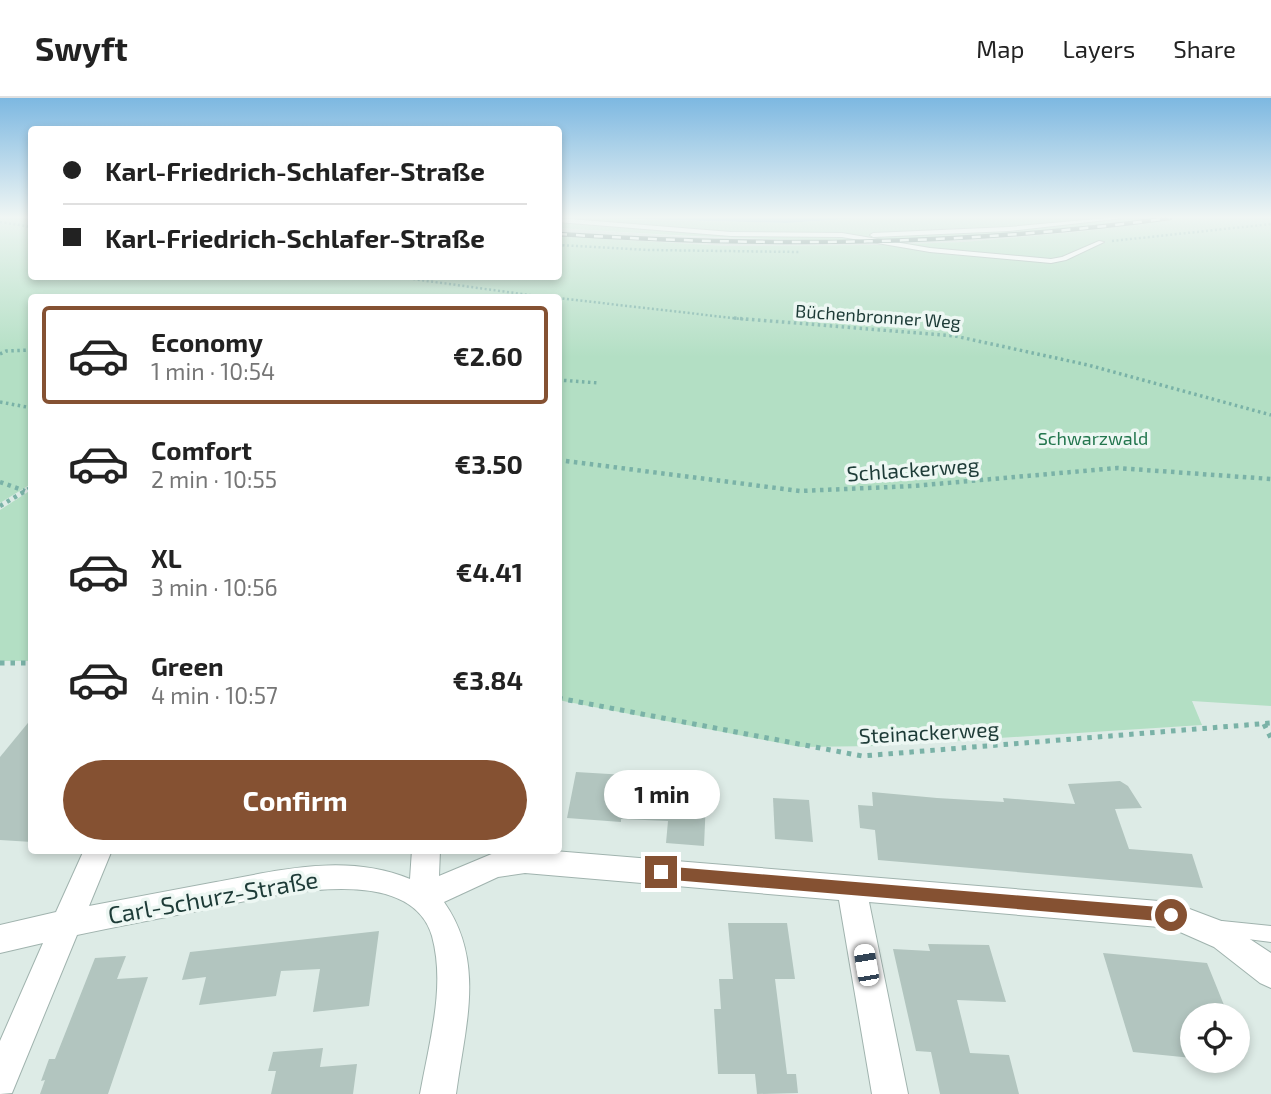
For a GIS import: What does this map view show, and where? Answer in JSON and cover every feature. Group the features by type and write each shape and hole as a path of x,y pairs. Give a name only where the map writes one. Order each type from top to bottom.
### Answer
{"street":[{"path":"0,1081 96,854"},
{"path":"426,854 424,897 446,930 455,978 438,1094"},
{"path":"424,897 494,865 525,861 1171,915 1208,927 1245,951 1271,973"},
{"name":"Carl-Schurz-Straße","path":"0,939 287,881 342,876 384,881 424,897"},
{"path":"852,888 890,1094"}],"lane":[{"path":"1208,927 1271,934"}],"path":[{"path":"420,280 522,294"},
{"name":"Büchenbronner Weg","path":"562,298 788,324 956,336 1088,365 1271,415"},
{"path":"0,354 6,351 28,350"},
{"path":"562,380 599,383"},
{"path":"0,402 28,407"},
{"name":"Schlackerweg","path":"562,461 800,491 913,486 1117,468 1271,479"},
{"path":"0,482 25,491"},
{"path":"0,506 28,489"},
{"path":"0,663 28,663"},
{"name":"Steinackerweg","path":"562,699 863,756 1268,723 1271,738"}],"green space":[{"name":"Schwarzwald","path":"0,264 28,264 28,280 562,280 562,264 1271,264 1271,706 1192,701 1202,725 875,746 800,747 562,701 562,294 28,294 28,486 0,503"},
{"path":"28,492 28,661 0,661 0,510"}],"building":[{"path":"28,723 28,842 0,840 0,757"},
{"path":"576,772 626,775 625,789 676,793 675,798 706,800 704,846 666,843 668,821 621,819 621,822 567,818"},
{"path":"1120,781 1128,786 1142,808 1115,809 1129,849 1192,854 1203,888 878,860 875,830 860,828 858,805 873,806 872,792 1004,802 1003,798 1075,804 1068,784"},
{"path":"773,798 809,800 813,842 775,839"},
{"path":"728,923 787,923 795,979 775,979 787,1074 796,1074 798,1093 757,1094 755,1074 718,1074 714,1009 721,1009 719,979 733,979"},
{"path":"379,931 369,1006 313,1012 320,969 281,971 276,996 199,1005 206,977 182,980 190,952"},
{"path":"928,944 989,945 1006,1002 957,1000 970,1053 1009,1055 1019,1094 940,1094 931,1052 916,1051 893,949 930,951"},
{"path":"1103,953 1207,963 1223,1003 1180,1003 1180,1057 1133,1052"},
{"path":"126,956 117,979 148,977 108,1094 40,1094 45,1080 41,1081 49,1059 55,1059 95,958"},
{"path":"323,1048 320,1067 357,1064 353,1094 271,1094 276,1071 268,1071 273,1052"}],"route":[{"path":"661,872 1171,915"}]}
